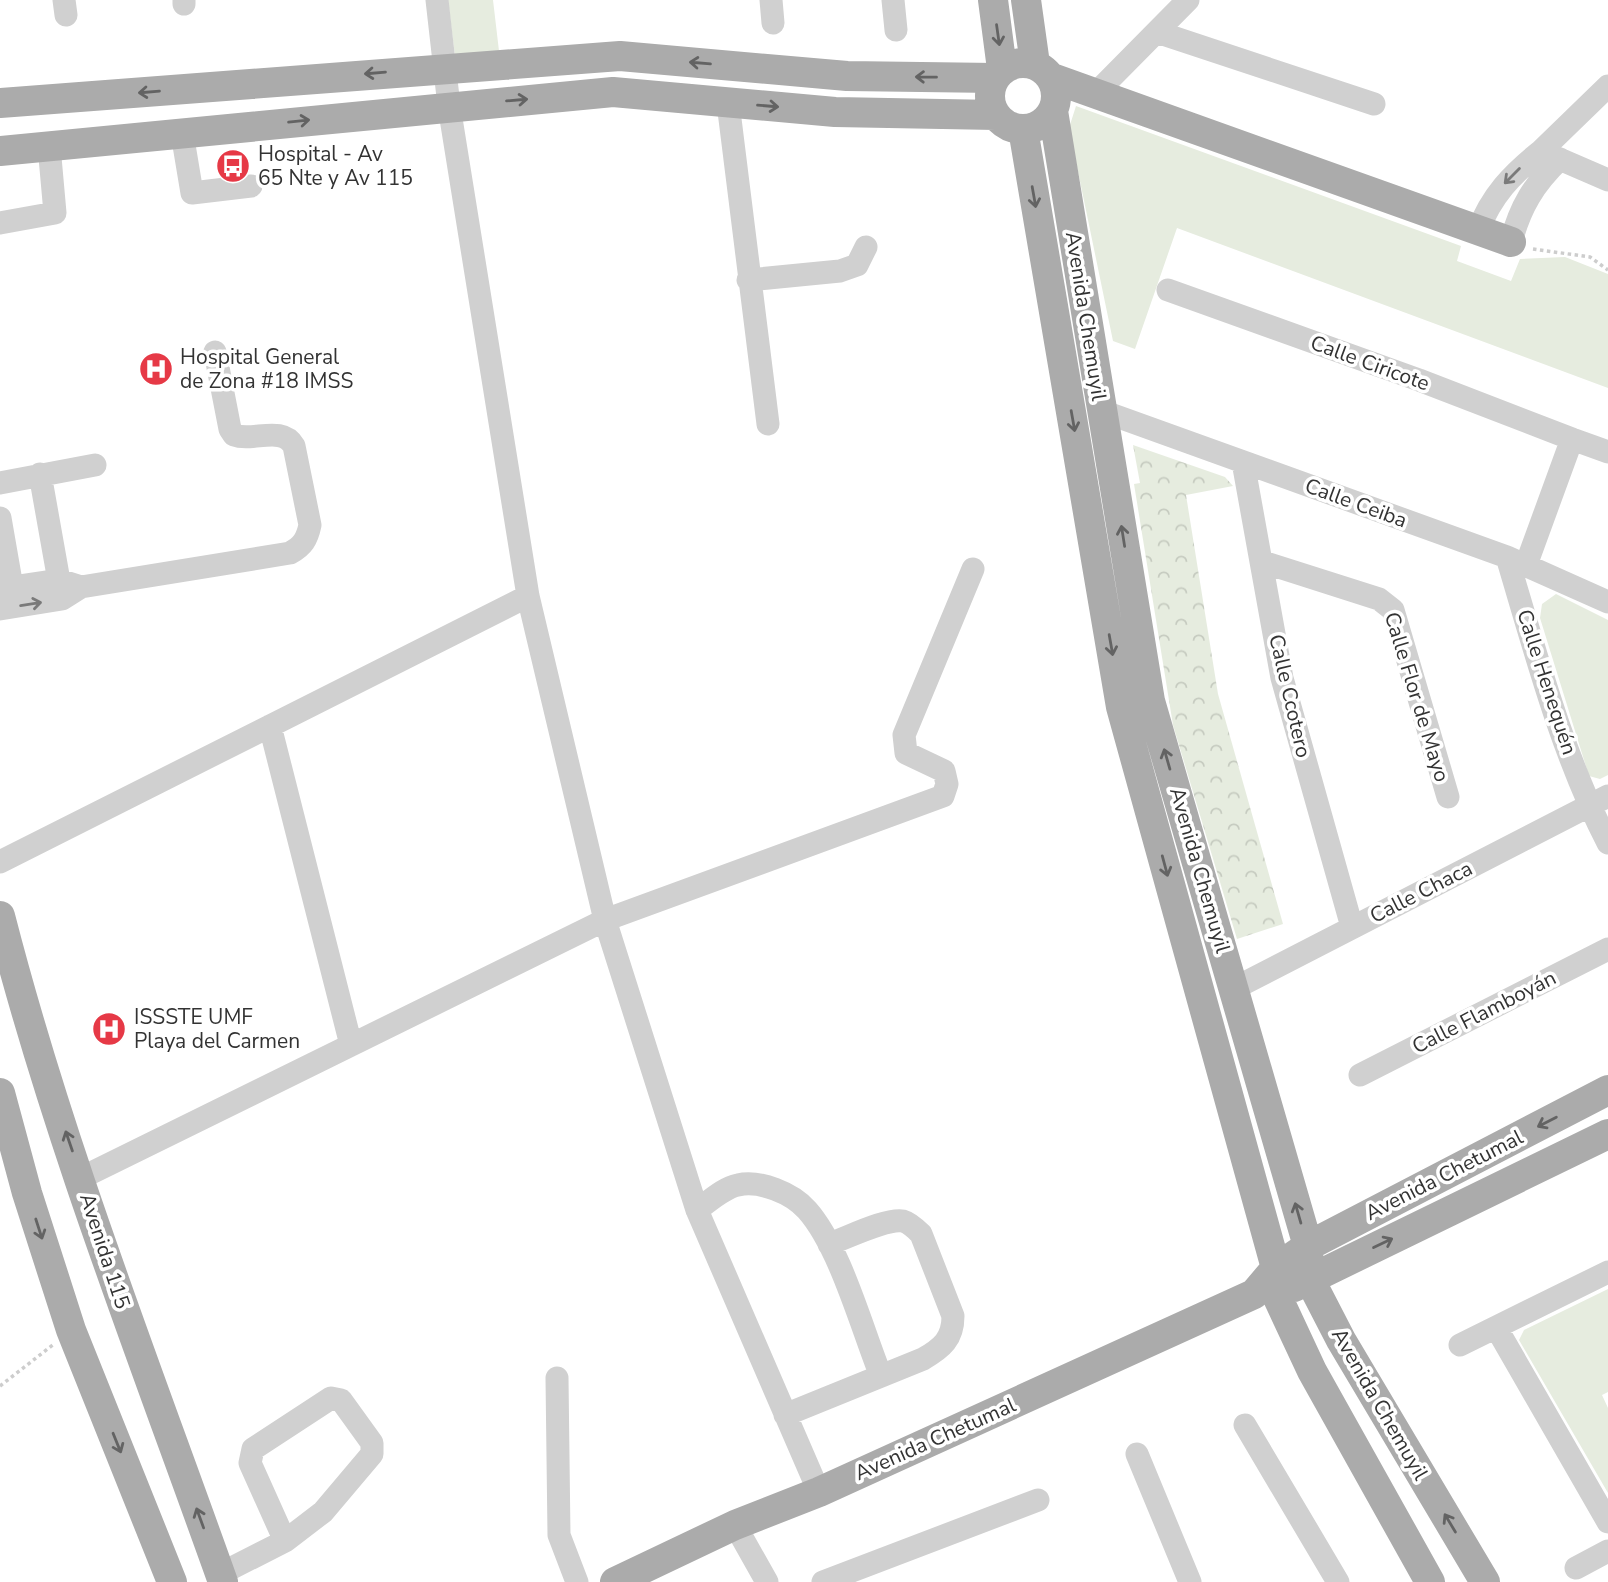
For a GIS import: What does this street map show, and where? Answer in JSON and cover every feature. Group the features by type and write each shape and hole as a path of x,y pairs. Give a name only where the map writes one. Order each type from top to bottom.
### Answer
{"main road":[{"path":"993,0 999,74 990,97 996,115 1003,123 1023,130 1040,125 1052,111 1056,89 1043,71 1026,0"},
{"path":"0,103 620,55 847,76 999,74 1012,64 1043,71 1096,93 1511,242"},
{"path":"0,151 613,92 835,112 996,115"},
{"name":"Avenida Chemuyil","path":"1052,111 1150,701 1308,1246 1309,1278 1341,1340 1485,1582"},
{"name":"Avenida Chemuyil","path":"1023,130 1121,707 1269,1286 1312,1371 1430,1582"},
{"name":"Avenida 115","path":"0,916 22,1002 119,1296 221,1578"},
{"name":"Avenida Chetumal","path":"1269,1286 1308,1246 1608,1090"},
{"path":"0,1093 27,1193 71,1330 172,1582"},
{"name":"Avenida Chetumal","path":"615,1582 735,1525 819,1492 1269,1286 1309,1278 1608,1134"}],"street":[{"path":"437,0 443,68 528,596 605,920 697,1210 819,1492"},
{"path":"893,0 896,30"},
{"path":"1096,93 1188,0"},
{"path":"1157,32 1374,104"},
{"path":"1511,242 1519,214 1550,155 1608,86"},
{"path":"728,103 768,424"},
{"path":"182,133 192,193 251,186"},
{"path":"0,223 55,213 49,146"},
{"path":"1550,155 1608,180"},
{"path":"1478,231 1487,205 1503,185 1550,155"},
{"path":"748,280 840,271 857,265 866,247"},
{"name":"Calle Ciricote","path":"1168,290 1419,380 1608,452"},
{"path":"0,609 67,588 290,553 300,548 310,525 294,446 290,439 281,435 249,438 234,435 230,429 215,352"},
{"name":"Calle Ceiba","path":"1102,411 1517,561 1608,602"},
{"path":"1517,561 1572,439"},
{"name":"Calle Ccotero","path":"1243,462 1282,678 1352,927"},
{"path":"0,483 95,465"},
{"path":"40,474 67,588"},
{"path":"0,519 6,588 67,588"},
{"name":"Calle Henequén","path":"1517,561 1545,682 1599,801 1608,844"},
{"name":"Calle Flor de Mayo","path":"1263,562 1388,604 1393,610 1448,797"},
{"path":"81,1178 605,920 943,796 947,785 944,771 906,753 904,735 973,569"},
{"path":"0,862 528,596"},
{"path":"1121,707 1150,701"},
{"path":"270,726 351,1045"},
{"name":"Calle Chaca","path":"1235,988 1271,972 1352,927 1599,801"},
{"name":"Calle Flamboyán","path":"1360,1075 1608,949"},
{"path":"697,1210 723,1191 740,1184 765,1186 806,1209 829,1244 881,1376"},
{"path":"785,1415 941,1349 953,1327 953,1316 921,1234 904,1221 890,1222 829,1244"},
{"path":"1460,1345 1608,1272"},
{"path":"1497,1329 1608,1522"},
{"path":"557,1378 559,1535 577,1582"},
{"path":"221,1578 285,1541 323,1513 372,1454 373,1443 341,1400 331,1398 253,1449 250,1463 285,1541"},
{"path":"1245,1425 1338,1582"},
{"path":"1137,1454 1190,1582"},
{"path":"823,1582 1038,1500"},
{"path":"735,1525 768,1582"},
{"path":"1576,1568 1608,1551"}],"path":[{"path":"1511,242 1530,248 1590,257 1608,270"}],"green space":[{"path":"448,0 493,0 499,51 455,56"},
{"path":"1076,106 1461,246 1457,261 1511,281 1520,259 1565,257 1608,274 1608,388 1177,228 1135,349 1113,341 1069,128"},
{"path":"1133,445 1225,477 1233,486 1186,495 1218,694 1283,924 1237,939 1173,725 1134,484 1140,483"},
{"path":"1556,594 1608,620 1608,775 1600,779 1589,776 1540,618 1542,604"},
{"path":"1608,1289 1608,1392 1602,1395 1608,1408 1608,1493 1519,1340 1524,1330"}],"place":[{"name":"Hospital - Av 65 Nte y Av 115","path":"233,166"},
{"name":"Hospital General de Zona #18 IMSS","path":"156,369"},
{"name":"ISSSTE UMF Playa del Carmen","path":"109,1029"}]}
